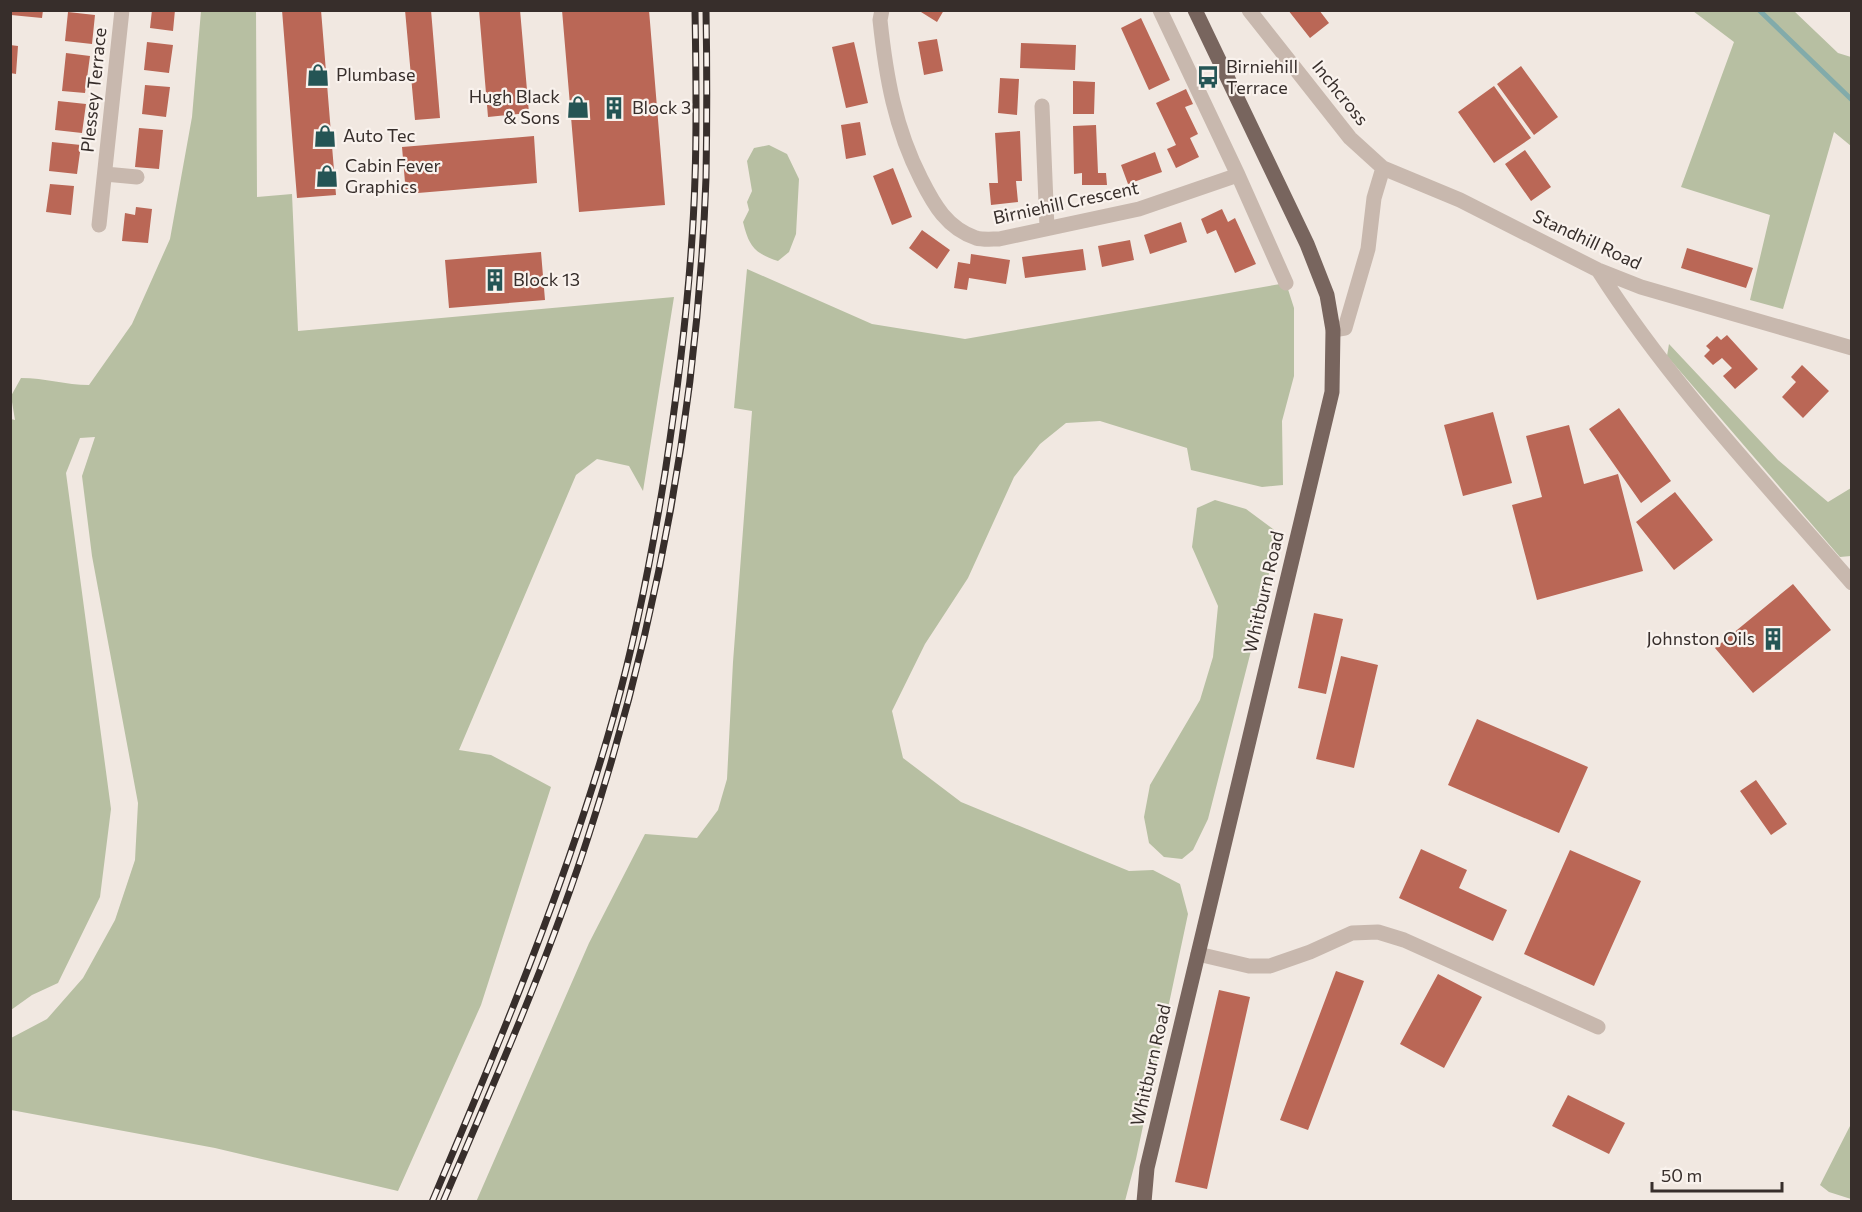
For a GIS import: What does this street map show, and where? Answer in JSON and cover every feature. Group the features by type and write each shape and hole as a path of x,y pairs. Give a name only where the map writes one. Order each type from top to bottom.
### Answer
{"main road":[{"name":"Whitburn Road","path":"1144,1202 1147,1168 1332,392 1333,330 1327,295 1308,244 1195,10"}],"street":[{"name":"Plessey Terrace","path":"99,225 122,10"},
{"name":"Birniehill Crescent","path":"882,10 880,20 892,101 907,152 942,216 958,229 977,238 999,239 1139,209 1238,175"},
{"path":"1160,10 1286,283"},
{"name":"Inchcross","path":"1249,10 1350,138 1383,168"},
{"path":"1042,106 1047,228"},
{"path":"1333,330 1345,328 1368,249 1374,198 1383,168"},
{"name":"Standhill Road","path":"1383,168 1460,200 1598,270 1641,287 1851,348"},
{"name":"Plessey Terrace","path":"105,174 137,177"},
{"path":"1598,270 1623,309 1684,389 1851,583"},
{"path":"1198,954 1249,966 1270,966 1310,952 1352,933 1378,932 1404,940 1598,1027"}],"green space":[{"path":"201,11 256,11 257,197 292,194 298,331 674,297 643,491 629,466 597,459 576,475 459,750 491,755 551,787 481,1005 398,1191 215,1148 11,1110 11,1038 47,1019 83,978 115,920 135,860 138,803 92,556 82,476 95,437 80,438 66,473 111,809 100,897 58,983 32,995 11,1010 11,419 15,420 11,396 21,378 89,385 132,324 170,239 192,117"},
{"path":"1693,11 1794,11 1838,53 1851,57 1851,146 1834,132 1783,309 1750,300 1770,215 1681,187 1734,42"},
{"path":"769,145 787,154 799,179 796,234 789,252 778,261 763,255 754,248 743,222 749,210 747,202 752,191 747,161 754,148"},
{"path":"747,269 872,324 965,339 1286,283 1294,308 1294,376 1282,421 1283,485 1262,487 1191,470 1187,448 1100,421 1066,423 1040,444 1014,477 968,578 925,644 892,711 903,758 961,802 1129,871 1153,870 1180,884 1188,914 1125,1201 476,1202 589,943 645,834 697,838 718,810 727,779 733,662 752,411 734,408"},
{"path":"1669,344 1778,460 1828,502 1851,488 1851,556 1840,557 1667,356"},
{"path":"1215,500 1246,509 1277,532 1263,604 1208,819 1193,850 1182,859 1164,857 1149,843 1144,817 1150,785 1200,700 1213,657 1218,606 1192,547 1197,508"},
{"path":"1851,1124 1852,1199 1829,1192 1820,1185"}],"building":[{"path":"12,10 43,10 42,18 11,15"},
{"path":"152,10 175,10 173,31 150,28"},
{"path":"282,10 321,10 336,195 297,198"},
{"path":"405,10 431,10 440,118 415,120"},
{"path":"479,10 520,10 529,113 488,117"},
{"name":"Block 3","path":"562,10 649,10 665,205 579,212"},
{"path":"922,10 944,10 937,22 921,12"},
{"path":"1288,10 1319,10 1329,23 1310,38"},
{"path":"68,12 95,15 92,44 65,41"},
{"path":"1141,18 1170,80 1149,90 1121,28"},
{"path":"937,39 943,71 924,75 918,42"},
{"path":"147,42 173,45 169,73 144,70"},
{"path":"854,42 868,103 846,108 832,47"},
{"path":"1021,43 1076,45 1075,70 1020,68"},
{"path":"10,45 18,46 16,74 10,73"},
{"path":"66,53 90,56 85,93 62,91"},
{"path":"1521,66 1558,117 1534,135 1497,84"},
{"path":"1000,78 1019,79 1017,115 998,113"},
{"path":"1073,81 1095,82 1094,114 1073,114"},
{"path":"145,85 170,87 166,117 142,114"},
{"path":"1494,86 1531,138 1494,163 1458,112"},
{"path":"1186,89 1193,104 1185,107 1198,134 1190,138 1199,157 1176,168 1167,149 1176,145 1156,103"},
{"path":"58,101 86,104 82,133 55,130"},
{"path":"860,122 866,155 846,159 841,125"},
{"path":"1096,125 1098,173 1106,173 1107,185 1082,185 1082,173 1074,174 1073,126"},
{"path":"139,128 163,130 159,169 135,167"},
{"path":"1020,131 1022,181 1016,181 1018,202 991,205 989,183 998,183 995,133"},
{"path":"534,136 537,183 406,194 402,147"},
{"path":"52,142 81,145 77,174 49,171"},
{"path":"1525,150 1551,187 1531,201 1505,164"},
{"path":"1155,152 1162,172 1128,184 1121,165"},
{"path":"893,168 912,217 892,225 873,176"},
{"path":"50,184 74,186 71,215 46,212"},
{"path":"136,207 152,209 148,243 122,241 125,213 135,215"},
{"path":"1222,209 1228,222 1235,218 1256,264 1235,273 1216,230 1207,234 1201,219"},
{"path":"1181,222 1187,242 1150,254 1144,235"},
{"path":"922,230 950,250 937,269 909,248"},
{"path":"1130,240 1134,260 1102,267 1098,246"},
{"path":"1687,248 1753,268 1746,288 1681,268"},
{"path":"1083,249 1086,270 1025,278 1022,257"},
{"name":"Block 13","path":"541,252 545,300 449,308 445,260"},
{"path":"971,254 1010,260 1006,284 969,278 967,290 954,288 958,262 970,264"},
{"path":"1727,335 1758,369 1735,389 1723,376 1732,368 1722,358 1713,365 1704,356 1710,350 1706,346 1717,336 1721,340"},
{"path":"1802,365 1829,391 1803,418 1782,397 1796,382 1791,377"},
{"path":"1619,408 1671,481 1641,503 1589,429"},
{"path":"1493,412 1512,483 1463,496 1444,425"},
{"path":"1569,425 1584,484 1618,474 1643,571 1537,600 1512,505 1542,497 1526,436"},
{"path":"1675,492 1713,540 1674,570 1636,522"},
{"name":"Johnston Oils","path":"1793,584 1831,630 1753,693 1715,648"},
{"path":"1314,613 1343,619 1326,694 1298,688"},
{"path":"1341,656 1378,665 1354,768 1316,759"},
{"path":"1477,719 1588,767 1559,833 1448,785"},
{"path":"1756,780 1787,824 1771,835 1740,791"},
{"path":"1421,849 1467,870 1459,888 1507,910 1493,941 1399,898"},
{"path":"1570,850 1641,881 1594,986 1524,954"},
{"path":"1336,971 1364,981 1308,1130 1280,1120"},
{"path":"1438,974 1482,997 1444,1068 1400,1044"},
{"path":"1219,990 1250,997 1207,1189 1175,1182"},
{"path":"1568,1095 1625,1123 1609,1154 1552,1126"}],"waterway":[{"path":"1759,10 1852,100"}],"railway":[{"path":"432,1202 483,1082 554,900 614,715 636,625 665,473 688,289 696,157 695,10"},
{"path":"443,1202 520,1019 573,881 614,754 654,592 684,427 702,261 706,178 706,10"}],"place":[{"name":"Plumbase","path":"318,75"},
{"name":"Birniehill Terrace","path":"1208,77"},
{"name":"Hugh Black & Sons","path":"578,107"},
{"name":"Block 3","path":"614,108"},
{"name":"Auto Tec","path":"325,136"},
{"name":"Cabin Fever Graphics","path":"327,176"},
{"name":"Block 13","path":"495,280"},
{"name":"Johnston Oils","path":"1773,639"}]}
